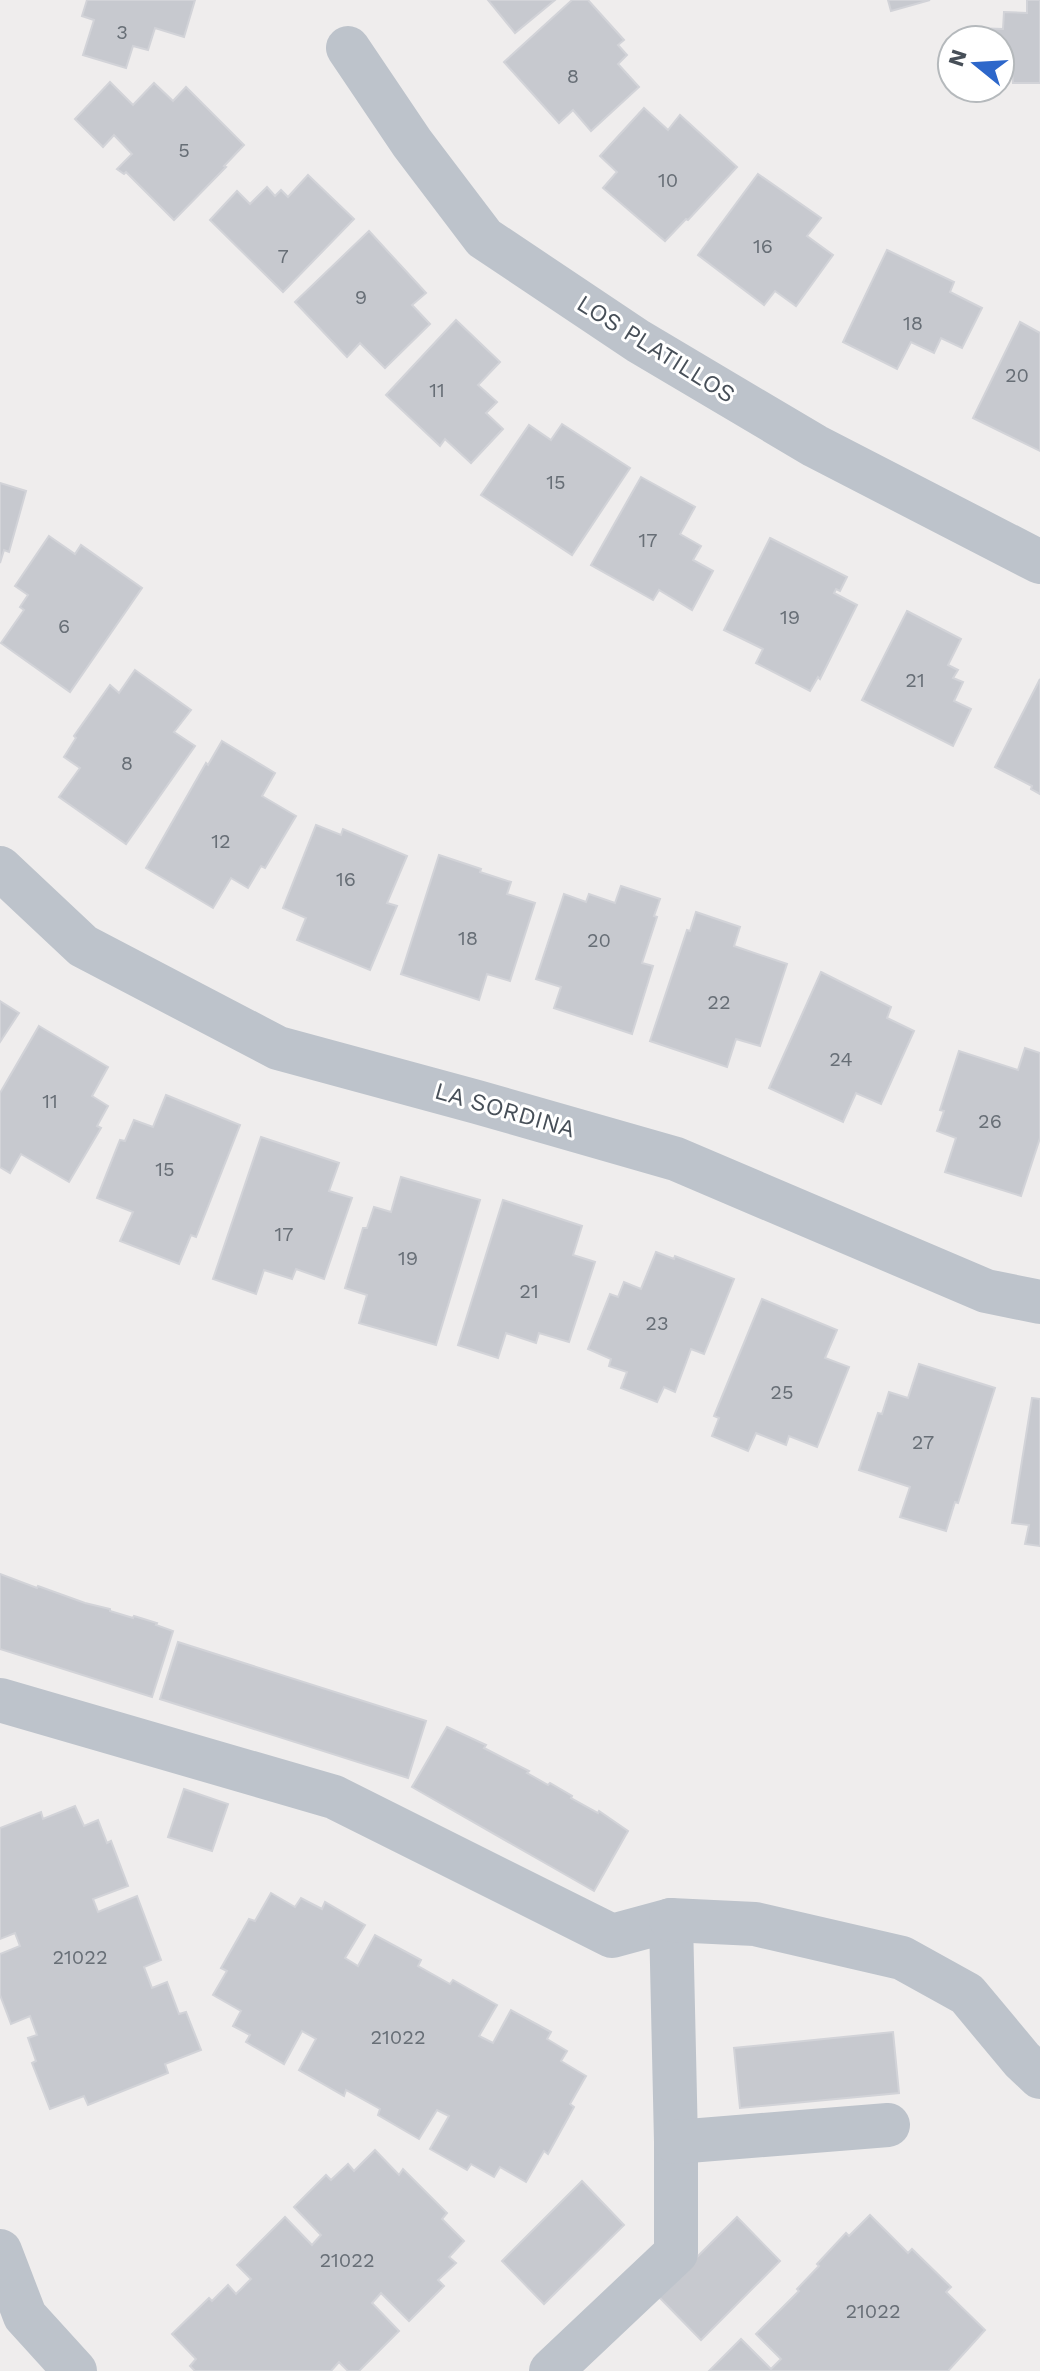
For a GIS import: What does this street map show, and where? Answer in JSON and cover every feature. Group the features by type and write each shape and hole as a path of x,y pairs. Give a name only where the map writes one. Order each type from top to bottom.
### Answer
{"street":[{"name":"LOS PLATILLOS","path":"348,48 412,143 484,238 638,341 815,446 1040,562"},
{"name":"LA SORDINA","path":"0,868 83,946 278,1048 676,1159 986,1291 1040,1302"},
{"path":"0,1700 334,1797 612,1936 671,1920 755,1924 902,1958 967,1994 1040,2077"},
{"path":"551,2371 676,2253 671,1920"},
{"path":"676,2142 888,2125"},
{"path":"0,2251 12,2322 75,2371"}],"building":[{"path":"87,0 195,0 184,37 155,28 148,50 133,46 126,68 83,55 94,20 82,16"},
{"path":"488,0 555,0 515,33"},
{"path":"572,0 588,0 624,40 618,45 627,55 618,64 639,87 591,131 573,110 559,123 504,62"},
{"path":"888,0 930,0 891,11"},
{"path":"1027,0 1040,0 1040,83 1016,83 1016,24 1003,24 1004,12 1027,13"},
{"path":"110,82 133,105 154,83 173,101 186,87 244,145 174,220 126,172 124,174 117,169 132,154 114,135 103,147 75,119"},
{"path":"644,108 668,130 680,115 737,167 665,241 603,188 617,172 600,156"},
{"path":"758,174 821,218 807,236 833,255 796,306 775,291 764,305 698,255"},
{"path":"308,175 354,219 283,292 210,220 237,191 250,204 267,187 275,196 281,190 288,197"},
{"path":"369,231 426,293 412,305 430,324 385,368 360,343 347,357 295,302"},
{"path":"887,250 954,282 950,292 982,308 962,348 941,338 934,353 911,342 897,369 843,342"},
{"path":"456,320 500,362 478,385 497,402 486,413 503,429 471,463 445,439 440,446 386,395"},
{"path":"1020,322 1040,333 1040,451 973,418"},
{"path":"562,424 630,468 572,555 481,495 529,425 551,440"},
{"path":"641,477 695,507 680,534 701,546 693,560 713,571 692,610 659,590 653,600 591,565"},
{"path":"0,483 26,491 9,552 4,550 0,563"},
{"path":"49,536 75,554 81,545 142,588 70,692 1,643 24,610 20,607 28,595 15,586"},
{"path":"770,538 847,577 840,591 836,589 834,593 857,605 820,679 818,677 810,691 756,663 763,649 724,630"},
{"path":"907,611 961,639 948,665 958,670 953,678 963,682 954,701 971,709 953,746 862,700"},
{"path":"135,670 191,710 174,732 195,746 126,844 59,797 80,768 64,757 76,738 74,736 110,685 119,693"},
{"path":"1040,679 1040,794 1031,789 1032,786 995,767"},
{"path":"222,741 275,773 262,796 296,816 265,868 261,866 248,888 231,878 213,908 146,868 206,763 208,765"},
{"path":"316,825 341,835 343,829 407,856 387,903 397,906 370,970 297,940 306,918 283,908"},
{"path":"439,855 511,882 507,894 535,903 510,981 487,974 479,1000 401,974"},
{"path":"621,886 660,899 642,963 653,966 632,1034 554,1008 561,987 536,979 564,894 586,902 589,894 615,903"},
{"path":"696,912 740,927 734,946 787,964 760,1046 736,1039 727,1067 650,1041 687,930 690,931"},
{"path":"821,972 891,1007 887,1018 914,1031 881,1104 856,1093 843,1122 769,1088"},
{"path":"0,1001 19,1013 0,1042"},
{"path":"39,1026 108,1067 92,1096 108,1106 97,1126 101,1128 69,1182 21,1154 10,1173 0,1167 0,1093"},
{"path":"1025,1048 1040,1053 1040,1138 1021,1196 945,1172 956,1138 937,1131 944,1111 940,1110 959,1051 1018,1070"},
{"path":"166,1095 240,1125 196,1237 191,1235 179,1264 120,1241 133,1212 97,1198 120,1140 125,1141 134,1120 153,1127"},
{"path":"261,1137 339,1163 329,1191 352,1198 324,1279 296,1269 292,1279 264,1270 256,1294 213,1279"},
{"path":"401,1177 480,1200 436,1345 359,1323 367,1295 345,1288 363,1228 367,1228 374,1207 391,1212"},
{"path":"503,1200 582,1226 573,1255 595,1262 569,1342 539,1333 536,1343 506,1333 498,1358 458,1345"},
{"path":"656,1252 674,1259 675,1256 734,1279 704,1354 691,1349 675,1392 664,1387 657,1402 621,1388 627,1372 609,1366 611,1359 588,1349 610,1294 618,1297 624,1282 641,1289"},
{"path":"762,1299 837,1330 825,1358 849,1367 817,1447 789,1436 786,1445 756,1433 748,1451 712,1436 719,1418 714,1416"},
{"path":"919,1364 995,1388 946,1531 900,1517 910,1487 859,1470 878,1413 882,1414 889,1392 908,1398"},
{"path":"1032,1398 1040,1399 1040,1546 1025,1544 1029,1525 1012,1523"},
{"path":"0,1574 110,1611 157,1623 173,1631 152,1697 0,1649"},
{"path":"178,1642 426,1721 408,1778 160,1699"},
{"path":"447,1727 486,1745 484,1748 599,1811 628,1831 594,1891 412,1787"},
{"path":"184,1789 228,1804 212,1851 168,1837"},
{"path":"75,1806 84,1826 98,1820 107,1843 111,1841 128,1886 93,1899 98,1912 137,1896 161,1960 144,1967 152,1988 167,1982 179,2014 186,2012 201,2050 165,2064 168,2073 88,2105 84,2096 50,2109 32,2063 36,2061 28,2038 37,2035 30,2016 11,2024 0,1995 0,1954 20,1946 15,1933 0,1939 0,1828 41,1812 43,1819"},
{"path":"271,1893 295,1907 301,1898 322,1909 325,1902 365,1925 345,1958 358,1966 375,1935 421,1960 418,1966 450,1984 453,1980 497,2005 479,2036 493,2043 511,2010 551,2032 547,2039 567,2051 561,2061 586,2076 570,2104 574,2107 548,2154 544,2151 526,2182 500,2167 494,2177 471,2164 467,2170 430,2149 449,2116 437,2110 419,2139 378,2115 380,2109 346,2090 344,2096 299,2070 316,2039 302,2031 284,2064 246,2042 250,2035 233,2026 241,2011 213,1995 227,1971 221,1968 249,1919 255,1921"},
{"path":"893,2032 899,2093 740,2108 734,2048"},
{"path":"375,2150 399,2175 403,2169 447,2213 442,2219 464,2241 449,2257 456,2263 438,2280 444,2286 409,2321 381,2293 372,2303 399,2331 359,2371 348,2371 339,2362 331,2371 195,2371 190,2366 196,2359 172,2334 209,2298 212,2301 228,2285 236,2294 251,2279 237,2265 285,2217 312,2245 321,2235 294,2207 326,2175 331,2180 348,2164 354,2171"},
{"path":"582,2181 624,2225 544,2304 502,2261"},
{"path":"870,2215 908,2253 912,2249 951,2287 946,2292 985,2330 948,2371 709,2371 741,2339 771,2369 781,2359 756,2334 799,2291 797,2289 819,2266 817,2264 846,2233 849,2236"},
{"path":"737,2217 780,2261 701,2340 658,2296"}]}
